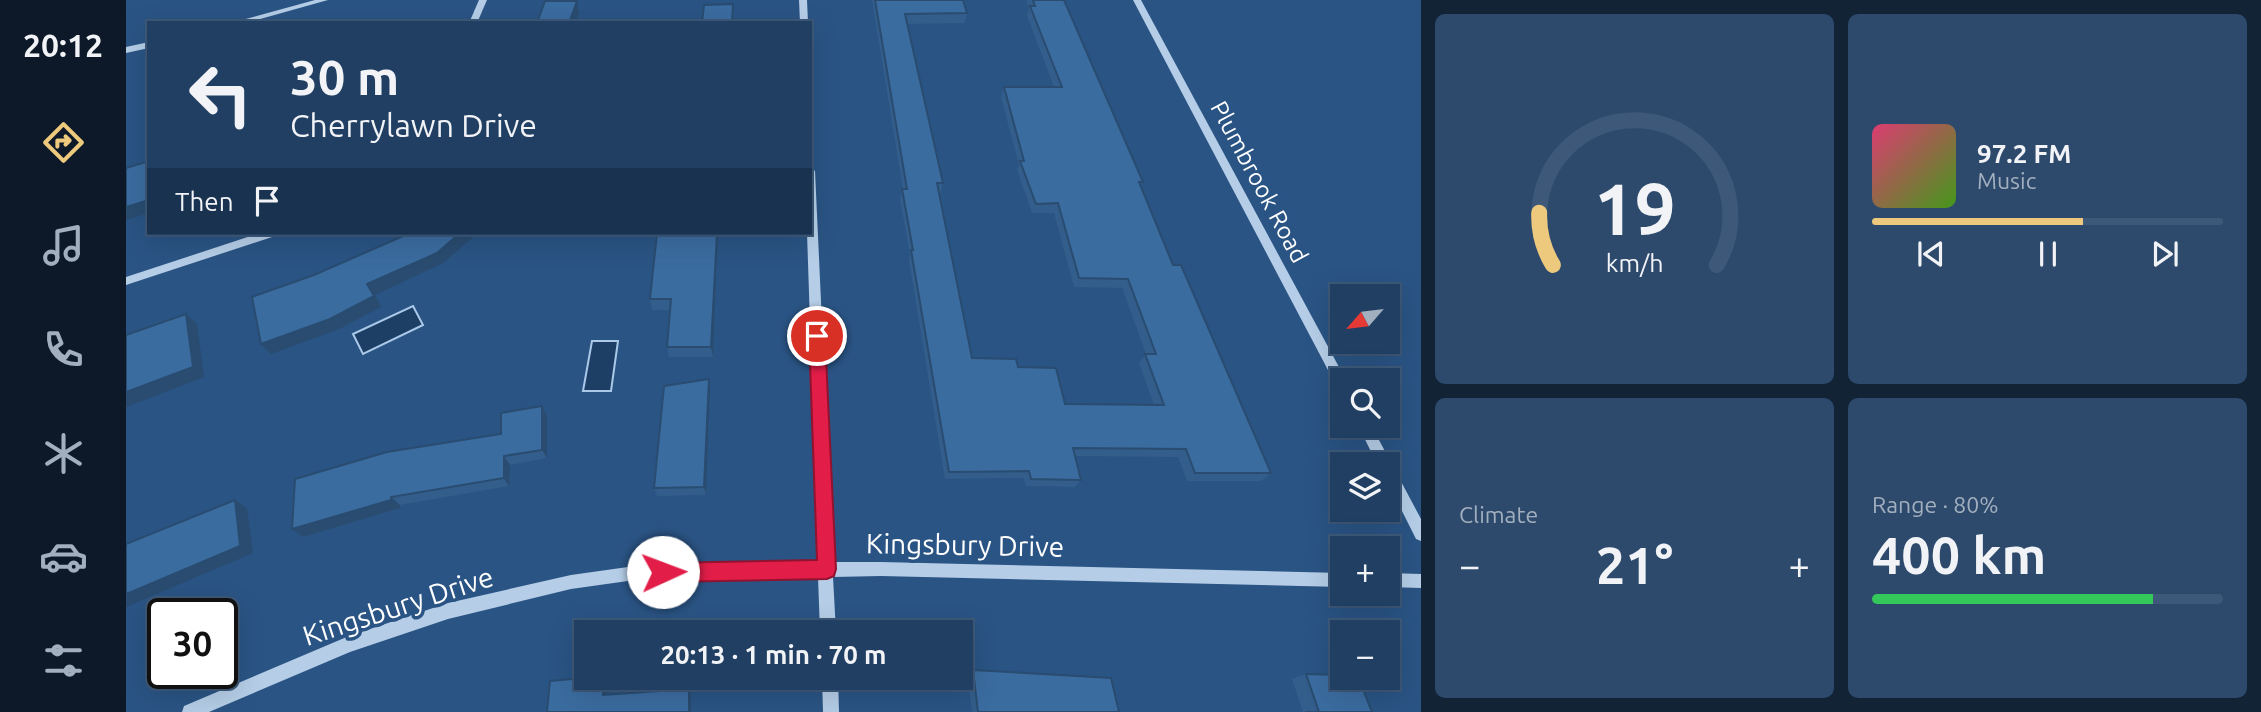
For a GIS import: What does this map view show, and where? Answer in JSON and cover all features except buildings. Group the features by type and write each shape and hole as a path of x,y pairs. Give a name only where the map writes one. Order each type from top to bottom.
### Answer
{"street":[{"path":"243,21 324,0"},
{"path":"474,21 484,0"},
{"path":"803,0 804,21"},
{"name":"Plumbrook Road","path":"1136,0 1333,368"},
{"path":"126,50 147,45"},
{"path":"812,218 828,620"},
{"path":"126,281 265,235"},
{"path":"1400,494 1421,534"},
{"name":"Kingsbury Drive","path":"190,712 362,640 448,611 571,582 635,573 827,569 1330,580"},
{"path":"1400,580 1421,581"},
{"path":"830,690 831,712"}],"water":[{"path":"413,306 423,325 363,354 353,334"},
{"path":"592,341 618,341 611,391 583,391"}],"route":[{"path":"663,572 827,569 817,336"}]}
